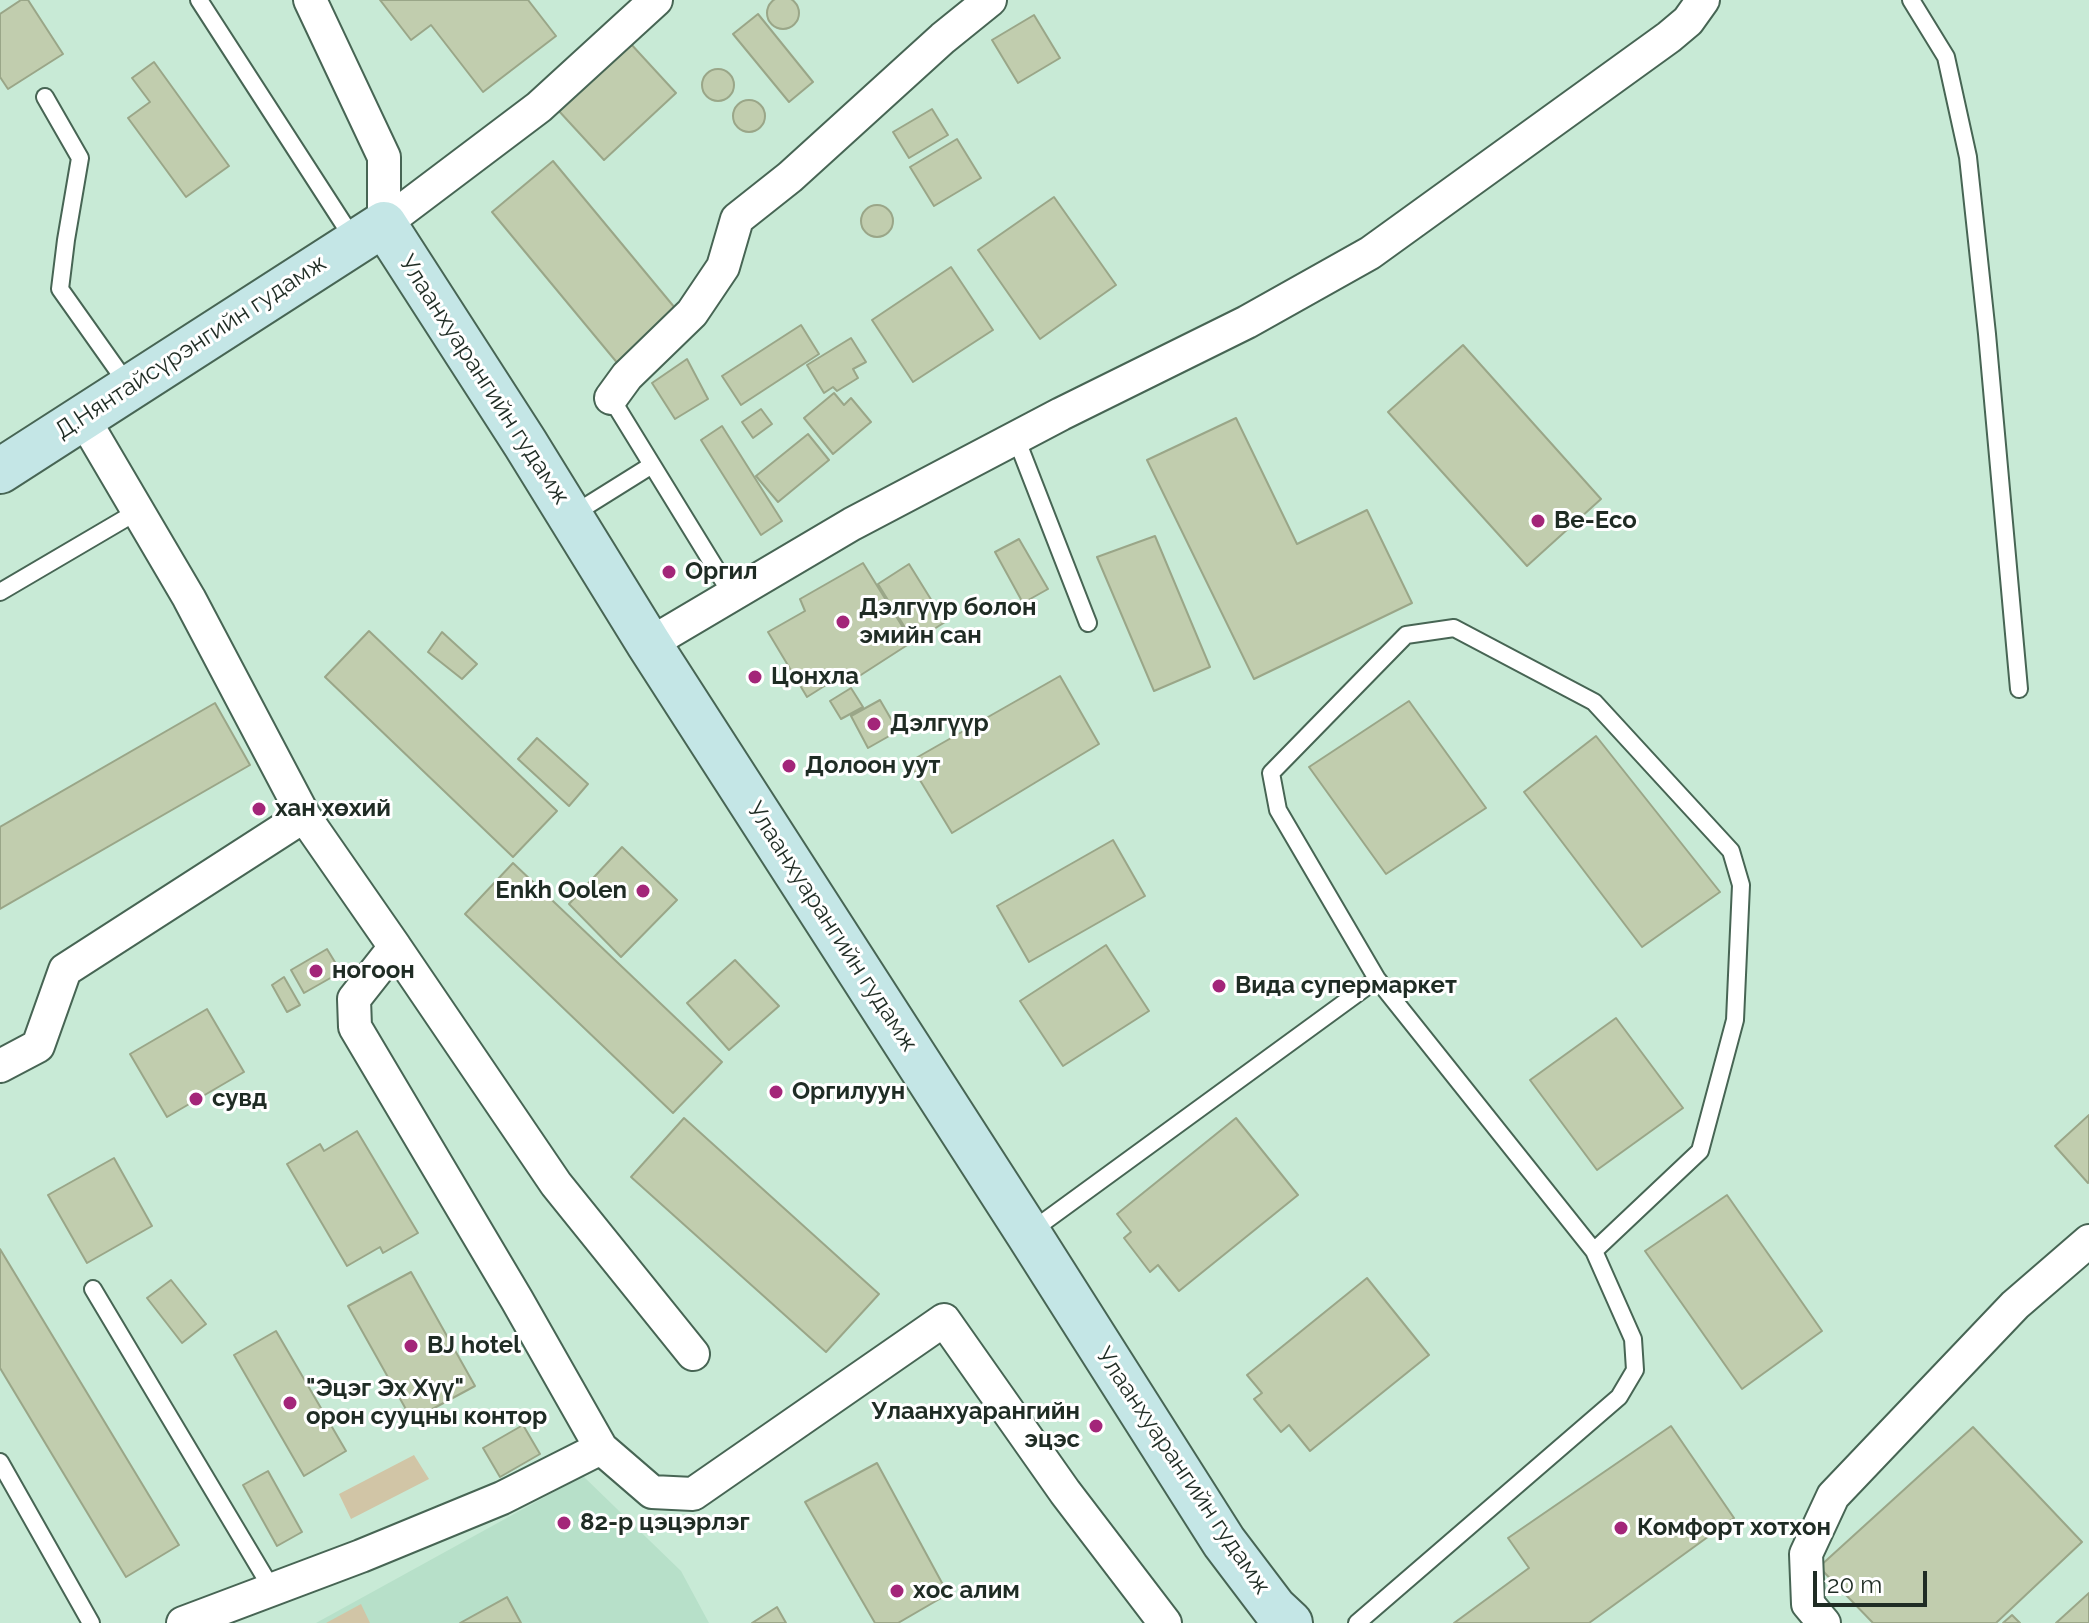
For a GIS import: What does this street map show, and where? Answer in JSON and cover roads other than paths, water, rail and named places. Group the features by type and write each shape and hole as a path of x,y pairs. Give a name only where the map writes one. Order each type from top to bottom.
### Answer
{"main road":[{"name":"Д.Нянтайсүрэнгийн гудамж","path":"0,471 369,233"},
{"name":"Улаанхуарангийн гудамж","path":"369,233 570,516 1271,1618"}],"street":[{"path":"310,0 384,157 369,233"},
{"path":"369,233 539,107 656,0"},
{"path":"611,398 627,376 692,313 723,267 737,219 790,177 943,38 990,0"},
{"path":"649,644 852,524 1247,322 1370,253 1669,37 1688,21 1703,0"},
{"path":"82,416 189,598 304,816 556,1184 693,1354"},
{"path":"0,1066 38,1046 65,970 304,816"},
{"path":"395,947 354,999 355,1027 601,1448 652,1492 693,1494 944,1320 1065,1492 1165,1623"},
{"path":"1824,1623 1808,1604 1806,1554 1833,1496 2015,1305 2089,1241"},
{"path":"183,1623 502,1498 601,1448"}],"lane":[{"path":"199,0 369,233"},
{"path":"1911,0 1946,57 1968,157 2019,689"},
{"path":"45,97 80,158 60,289 129,386"},
{"path":"611,398 732,595"},
{"path":"1016,438 1088,623"},
{"path":"570,516 652,465"},
{"path":"0,592 138,511"},
{"path":"1357,1623 1619,1397 1635,1370 1633,1339 1594,1251 1377,979 1278,810 1271,773 1406,635 1454,628 1594,702 1731,851 1741,885 1735,1020 1700,1151 1594,1251"},
{"path":"1028,1233 1377,979"},
{"path":"93,1289 272,1589"},
{"path":"0,1462 91,1623"}],"place":[{"name":"Be-Eco","path":"1538,521"},
{"name":"Оргил","path":"669,572"},
{"name":"Дэлгүүр болон эмийн сан","path":"843,622"},
{"name":"Цонхла","path":"755,677"},
{"name":"Дэлгүүр","path":"874,724"},
{"name":"Долоон уут","path":"789,766"},
{"name":"хан хөхий","path":"259,809"},
{"name":"Enkh Oolen","path":"643,891"},
{"name":"ногоон","path":"316,971"},
{"name":"Вида супермаркет","path":"1219,986"},
{"name":"Оргилуун","path":"776,1092"},
{"name":"сувд","path":"196,1099"},
{"name":"BJ hotel","path":"411,1346"},
{"name":"\"Эцэг Эх Хүү\" орон сууцны контор","path":"290,1403"},
{"name":"Улаанхуарангийн эцэс","path":"1096,1426"},
{"name":"82-р цэцэрлэг","path":"564,1523"},
{"name":"Комфорт хотхон","path":"1621,1528"},
{"name":"хос алим","path":"897,1591"}]}
